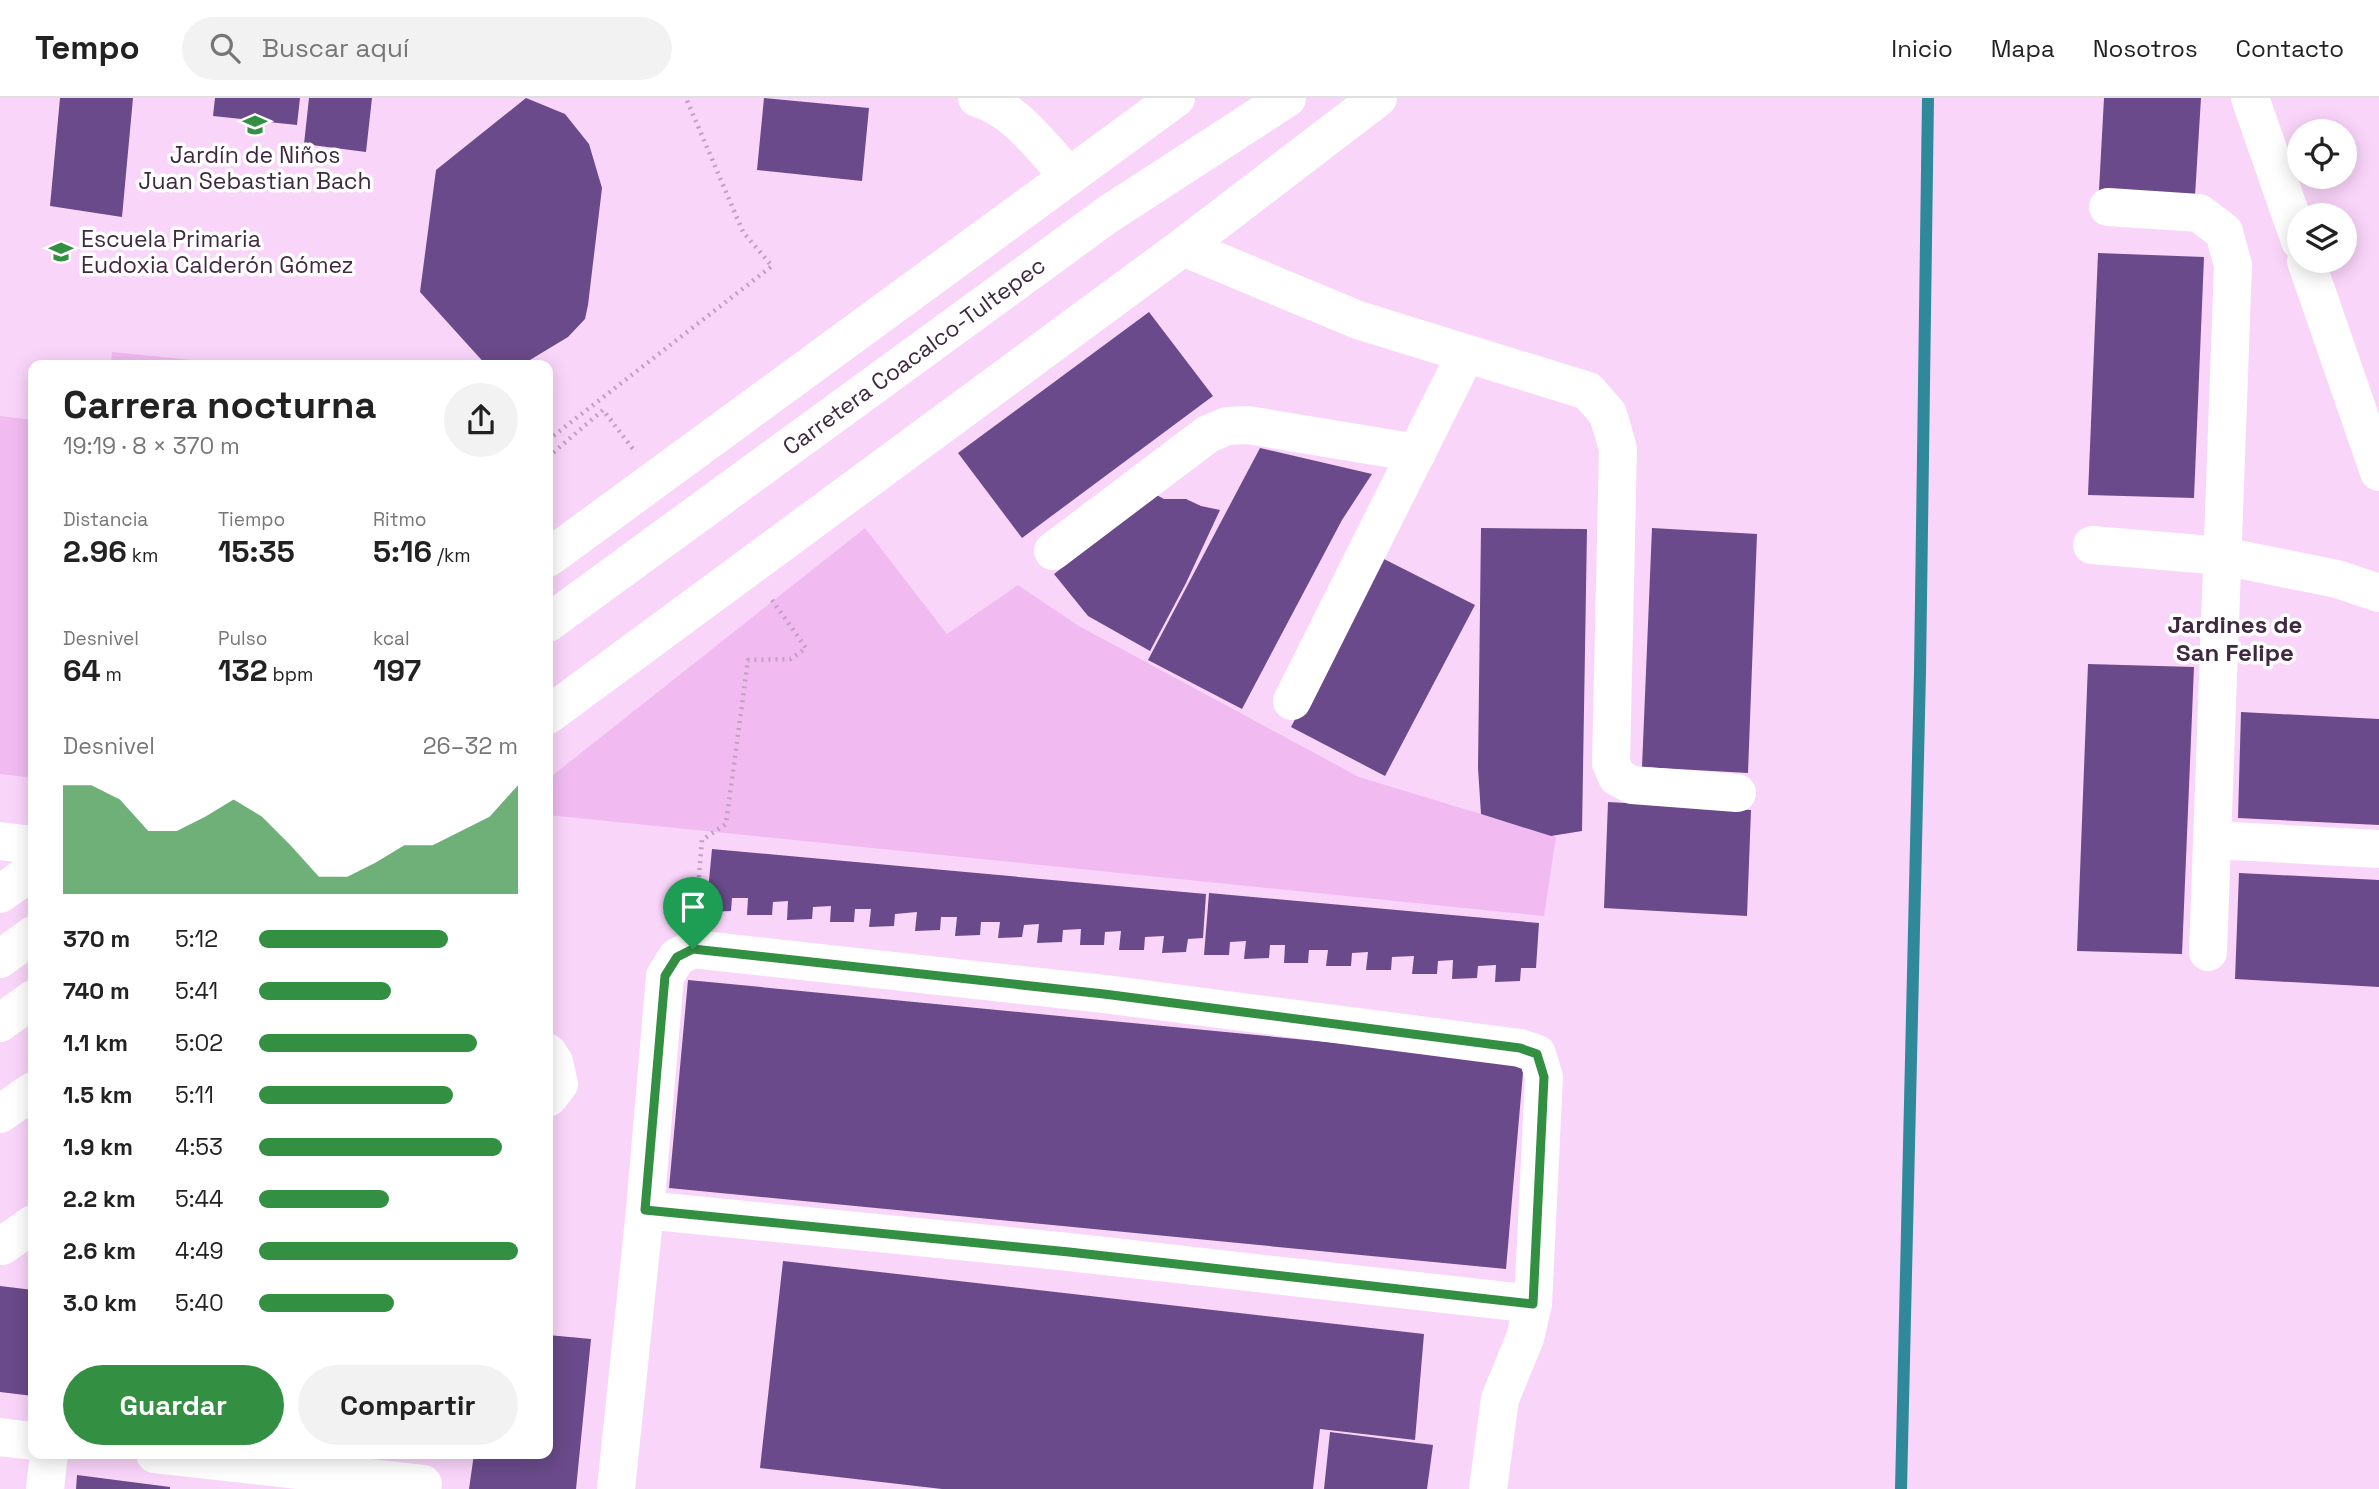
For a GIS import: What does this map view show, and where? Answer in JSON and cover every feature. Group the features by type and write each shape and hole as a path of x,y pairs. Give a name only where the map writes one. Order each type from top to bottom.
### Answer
{"street":[{"path":"977,98 992,102 1010,115 1069,176"},
{"path":"553,554 1176,98"},
{"name":"Carretera Coacalco-Tultepec","path":"553,619 1107,215 1287,98"},
{"path":"553,711 1183,247 1378,98"},
{"path":"2250,98 2287,204"},
{"path":"2108,207 2199,213 2224,232 2233,265 2208,952"},
{"path":"1183,247 1358,320 1588,391 1608,414 1618,449 1611,763 1617,777 1632,785 1737,793"},
{"path":"2310,273 2379,472"},
{"path":"1292,701 1466,354"},
{"path":"1053,551 1208,434 1227,426 1248,425 1417,453"},
{"path":"2092,545 2223,556 2337,579 2379,593"},
{"path":"2337,579 2379,569"},
{"path":"0,841 28,844"},
{"path":"2212,841 2379,849"},
{"path":"0,894 28,874"},
{"path":"0,959 28,939"},
{"path":"616,1489 645,1210 665,976 685,953 1104,994 1520,1048 1537,1054 1544,1077 1533,1304 1525,1338 1500,1399 1488,1489"},
{"path":"0,1023 28,1003"},
{"path":"553,1060 559,1084 553,1092"},
{"path":"0,1114 28,1094"},
{"path":"645,1210 1069,1252 1533,1304"},
{"path":"2,1246 28,1228"},
{"path":"0,1437 28,1440"},
{"path":"45,1489 48,1459"},
{"path":"187,1459 327,1481 423,1484"}],"path":[{"path":"553,436 772,266 743,232 686,98"},
{"path":"553,453 603,410"},
{"path":"685,953 702,840 726,824 748,660 791,659 806,648 769,595"}],"shaded area":[{"path":"112,352 193,360 111,360"},
{"path":"0,416 28,419 28,777 0,774"},
{"path":"865,528 947,634 1018,585 1079,626 1359,777 1556,837 1544,916 553,816 553,775"}],"building":[{"path":"60,98 133,98 122,217 50,206"},
{"path":"215,98 300,98 297,125 213,116"},
{"path":"309,98 372,98 366,152 304,144"},
{"path":"526,98 565,114 589,144 602,188 585,319 568,337 530,360 482,360 420,292 436,170"},
{"path":"764,98 869,108 862,181 757,170"},
{"path":"2104,98 2201,98 2195,196 2099,190"},
{"path":"2098,253 2204,257 2194,498 2088,495"},
{"path":"1149,312 1213,396 1022,538 958,453"},
{"path":"1260,448 1372,474 1342,520 1242,709 1148,660"},
{"path":"1149,491 1164,499 1186,499 1220,510 1150,651 1088,616 1054,574 1103,536"},
{"path":"1481,528 1587,529 1582,831 1551,836 1481,814 1478,768"},
{"path":"1652,528 1757,534 1748,773 1642,767"},
{"path":"1380,557 1475,605 1385,776 1291,727"},
{"path":"2088,664 2194,667 2182,954 2077,951"},
{"path":"2241,712 2379,719 2379,825 2238,818"},
{"path":"1608,802 1751,810 1747,916 1604,908"},
{"path":"712,849 1206,894 1203,938 1188,939 1186,952 1162,953 1164,936 1145,937 1144,950 1119,950 1121,931 1105,932 1104,945 1080,945 1081,929 1063,930 1062,942 1037,943 1039,924 1024,925 1022,937 998,938 1000,922 981,922 980,935 955,936 957,917 941,917 940,930 915,931 917,912 895,914 894,926 869,927 871,909 855,909 854,922 830,922 831,906 813,907 812,919 787,920 788,901 773,902 772,915 747,915 748,898 732,898 731,911 706,912"},
{"path":"2239,873 2379,880 2379,987 2235,979"},
{"path":"1209,893 1539,923 1536,968 1521,968 1520,981 1495,982 1496,965 1478,966 1477,978 1452,979 1453,960 1438,961 1437,974 1412,974 1414,956 1392,957 1391,970 1366,970 1368,952 1352,953 1351,966 1326,966 1328,950 1309,950 1308,963 1284,963 1285,945 1270,945 1269,958 1244,959 1246,941 1230,942 1229,955 1204,955"},
{"path":"688,980 1524,1061 1506,1269 669,1188"},
{"path":"783,1261 1424,1334 1415,1440 1320,1429 1313,1489 942,1489 760,1468"},
{"path":"0,1286 28,1289 28,1395 0,1392"},
{"path":"553,1335 591,1339 576,1489 469,1489 473,1459 553,1459"},
{"path":"1330,1432 1433,1445 1427,1489 1324,1489"},
{"path":"77,1475 170,1487 170,1489 76,1489"}],"waterway":[{"path":"1901,1489 1920,672 1928,98"}],"place":[{"name":"Jardín de Niños Juan Sebastian Bach","path":"255,125"},
{"name":"Escuela Primaria Eudoxia Calderón Gómez","path":"61,252"}],"district":[{"name":"Jardines de San Felipe","path":"2235,638"}],"route":[{"path":"693,949 1104,994 1520,1048 1537,1054 1544,1077 1533,1304 1069,1252 645,1210 665,976 677,957 693,949"}]}
